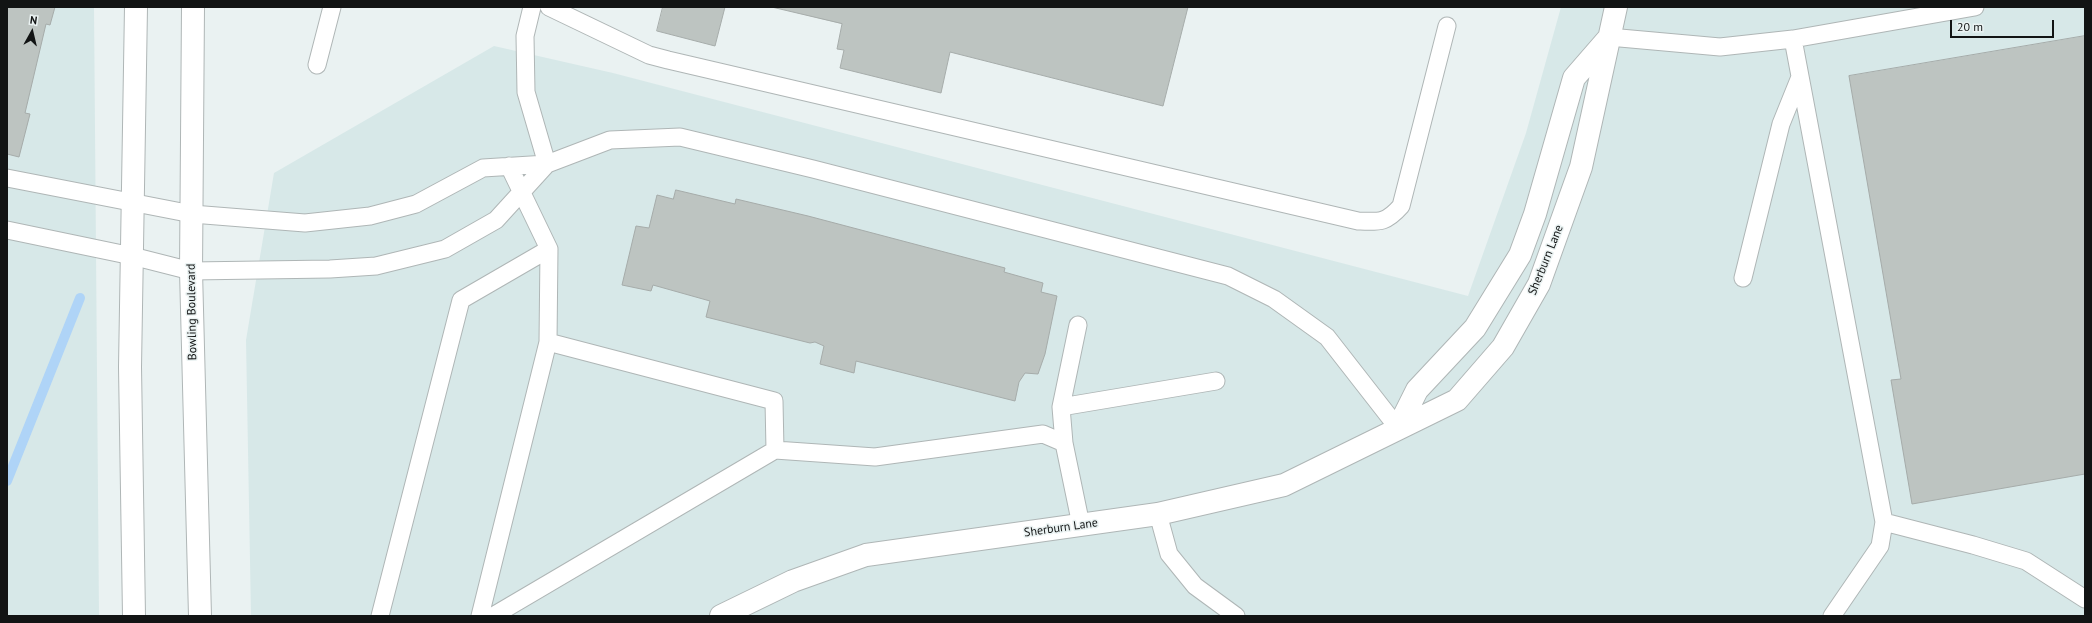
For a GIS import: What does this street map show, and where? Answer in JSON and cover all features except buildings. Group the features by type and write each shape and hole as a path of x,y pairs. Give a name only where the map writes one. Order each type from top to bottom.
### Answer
{"street":[{"path":"134,616 130,367 136,7"},
{"name":"Bowling Boulevard","path":"192,7 191,270 200,616"},
{"name":"Sherburn Lane","path":"721,616 793,581 866,555 1158,514 1284,485 1365,447 1398,428 1457,400 1503,347 1539,284 1581,167 1616,7"},
{"name":"Sherburn Lane","path":"1398,428 1417,390 1475,328 1520,255 1535,214 1574,78 1609,37"}],"lane":[{"path":"317,65 332,7"},
{"path":"532,7 525,36 526,92 547,164"},
{"path":"550,7 649,55 668,60 1358,221 1374,222 1390,218 1400,206 1447,26"},
{"path":"1609,37 1720,47 1793,39 1975,7"},
{"path":"1793,39 1884,522 1880,546 1832,616"},
{"path":"1743,278 1781,124 1800,78"},
{"path":"7,178 192,214 305,223 370,216 416,204 483,168 547,164 610,140 680,137 813,169 1228,276 1274,299 1327,337 1398,428"},
{"path":"7,230 191,270 330,269 376,266 445,249 496,220 547,164"},
{"path":"480,616 548,342 549,249 509,166"},
{"path":"380,616 461,300 549,249"},
{"path":"1078,325 1061,407 1064,443 1081,525"},
{"path":"548,342 774,401 775,450"},
{"path":"1061,407 1216,381"},
{"path":"493,616 775,450 875,457 1043,434 1064,443"},
{"path":"1158,514 1169,554 1195,586 1236,616"},
{"path":"1884,522 1973,545 2026,561 2085,599"}],"shaded area":[{"path":"7,7 94,7 99,616 7,616"},
{"path":"1561,7 2085,7 2085,616 251,616 246,340 274,173 494,46 613,73 1468,296 1526,133"}],"waterway":[{"path":"7,481 80,298"}]}
